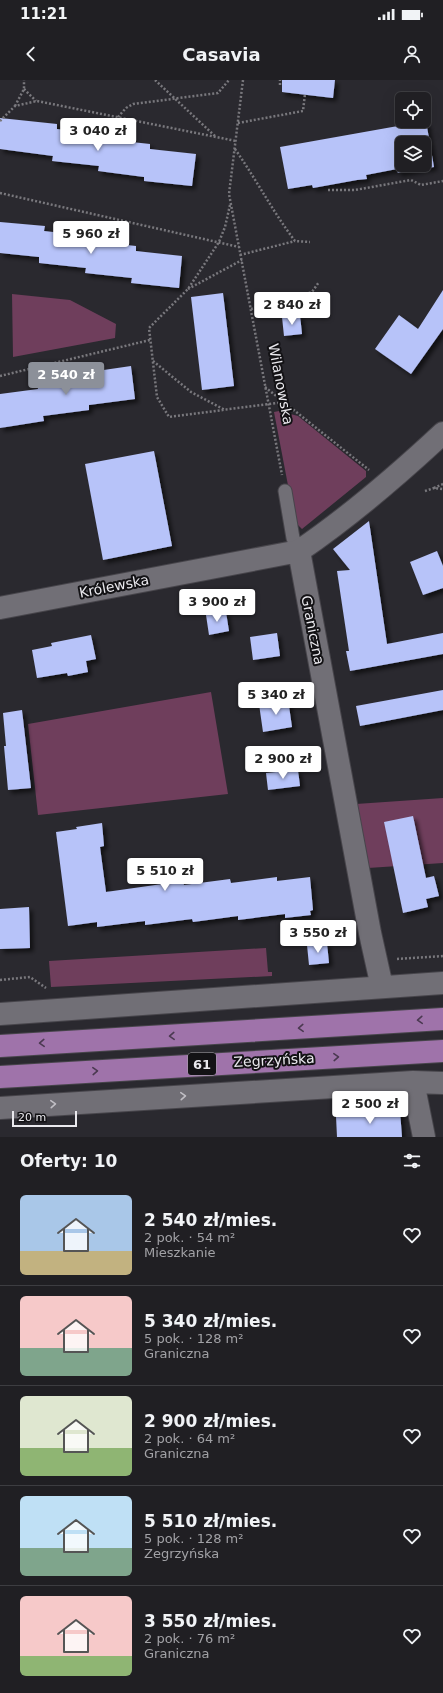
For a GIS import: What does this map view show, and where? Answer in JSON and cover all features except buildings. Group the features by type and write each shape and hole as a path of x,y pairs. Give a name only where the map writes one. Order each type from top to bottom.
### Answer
{"main road":[{"name":"61","path":"0,1046 443,1019"},
{"name":"Zegrzyńska","path":"0,1078 405,1052 443,1051"}],"street":[{"path":"299,551 326,533 415,459 443,433"},
{"name":"Królewska","path":"0,608 299,551"},
{"name":"Graniczna","path":"299,551 374,953 382,987"},
{"path":"0,1014 443,983"},
{"path":"413,1082 424,1137"},
{"path":"0,1108 413,1082 443,1083"}],"lane":[{"path":"285,491 293,538 299,551"}],"path":[{"path":"0,120 15,106 24,89 24,80"},
{"path":"155,80 217,137"},
{"path":"118,117 126,108 133,104 218,93 228,80"},
{"name":"Wilanowska","path":"243,80 229,194 285,491"},
{"path":"280,80 280,86"},
{"path":"24,89 37,102"},
{"path":"238,123 303,111 305,94"},
{"path":"15,106 37,102 236,141"},
{"path":"235,149 258,183 279,221 294,241"},
{"path":"328,190 355,190 411,180 421,185 443,181"},
{"path":"0,193 239,247"},
{"path":"230,203 225,227 219,242 188,289 149,328 157,397 169,417 284,402"},
{"path":"240,255 294,241 310,242"},
{"path":"188,289 242,260"},
{"path":"251,308 312,292 319,282"},
{"path":"0,376 150,340"},
{"path":"153,361 191,392 225,410"},
{"path":"265,387 370,470"},
{"path":"425,491 443,484"},
{"path":"434,488 443,489"},
{"path":"374,953 382,952 398,959 443,956"},
{"path":"0,980 30,977 47,988"}],"shaded area":[{"path":"12,294 70,300 116,324 115,338 13,357"},
{"path":"279,411 298,416 366,471 366,477 302,529 295,522 274,412"},
{"path":"211,692 228,794 38,815 28,724"},
{"path":"443,798 443,863 368,868 356,804"},
{"path":"266,948 268,972 272,972 272,976 51,987 49,961"}]}
